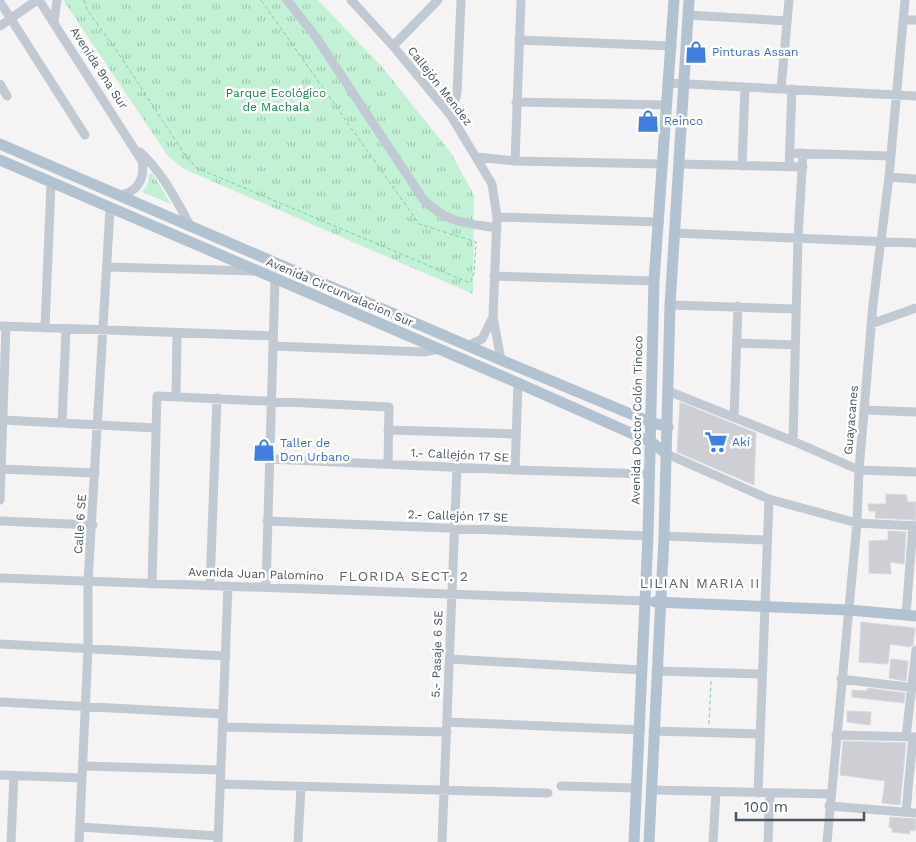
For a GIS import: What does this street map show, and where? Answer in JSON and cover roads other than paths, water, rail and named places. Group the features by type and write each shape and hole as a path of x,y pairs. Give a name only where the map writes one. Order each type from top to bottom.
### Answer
{"main road":[{"name":"Avenida Doctor Colón Tinoco","path":"634,842 648,536 654,282 674,0"},
{"path":"648,842 664,536 670,305 689,0"},
{"name":"Avenida Circunvalacion Sur","path":"0,144 467,346 650,422 668,426"},
{"name":"Avenida Circunvalacion Sur","path":"0,160 518,383 651,442 666,454"},
{"path":"231,260 236,246"},
{"path":"443,350 451,339"},
{"name":"Avenida Juan Palomino","path":"645,601 849,610 911,615"}],"street":[{"path":"0,26 38,0"},
{"name":"Avenida 9na Sur","path":"38,0 138,151 144,169 141,181 132,192 118,195"},
{"path":"54,22 57,0"},
{"path":"286,0 316,37 423,200 438,214 465,223 496,228"},
{"name":"Callejón Mendez","path":"351,0 393,46 451,116 492,184 497,217 493,317 501,360"},
{"path":"393,46 438,0"},
{"path":"451,116 458,93 461,0"},
{"path":"516,161 516,102 521,0"},
{"path":"781,89 789,0"},
{"name":"Guayacanes","path":"827,842 830,794 857,523 859,470 871,324 889,177 905,0"},
{"path":"0,2 85,135"},
{"path":"688,15 787,21"},
{"path":"903,20 916,20"},
{"path":"519,40 672,46"},
{"path":"669,83 916,96"},
{"path":"0,84 8,96"},
{"path":"742,166 745,87"},
{"path":"790,167 792,89"},
{"path":"516,102 667,105"},
{"name":"Avenida 9na Sur","path":"138,151 152,163 191,227"},
{"path":"790,153 890,156"},
{"path":"793,441 798,238 803,153"},
{"path":"477,157 516,161 663,164"},
{"path":"679,164 803,168"},
{"path":"889,177 916,179"},
{"path":"45,328 51,183"},
{"name":"Calle 6 SE","path":"79,842 88,649 88,581 93,525 110,208"},
{"path":"497,217 659,222"},
{"path":"674,233 916,243"},
{"path":"108,267 256,271"},
{"path":"494,276 654,282"},
{"path":"266,588 275,279"},
{"path":"670,305 796,309"},
{"path":"734,417 738,306"},
{"path":"871,324 916,308"},
{"name":"Callejón Mendez","path":"467,346 482,339 493,317"},
{"path":"0,500 3,420 3,326 178,333 424,352 443,350"},
{"path":"62,423 66,328"},
{"path":"176,396 178,333"},
{"path":"737,343 795,345"},
{"path":"515,470 518,383"},
{"path":"668,392 793,441 859,470 916,472"},
{"path":"152,584 157,396 389,407 388,464"},
{"path":"210,586 217,398"},
{"path":"864,410 916,412"},
{"path":"3,420 156,428"},
{"path":"388,430 516,434"},
{"path":"666,454 769,499 857,523 915,525 911,615"},
{"name":"1.- Callejón 17 SE","path":"269,459 650,474"},
{"name":"5.- Pasaje 6 SE","path":"442,842 457,467"},
{"path":"1,469 95,473"},
{"path":"758,792 769,499"},
{"path":"0,521 93,525"},
{"name":"2.- Callejón 17 SE","path":"267,521 648,536"},
{"path":"664,536 766,540"},
{"name":"Avenida Juan Palomino","path":"0,578 645,601"},
{"path":"80,828 218,839 228,586"},
{"path":"0,644 226,656"},
{"path":"829,806 911,813 916,650"},
{"path":"450,659 641,670"},
{"path":"656,671 762,674"},
{"path":"842,679 914,687"},
{"path":"0,702 223,714"},
{"path":"222,727 447,727 640,730"},
{"path":"654,731 759,734"},
{"path":"836,734 912,737"},
{"path":"82,766 221,770"},
{"path":"0,775 82,778"},
{"path":"11,842 14,776"},
{"path":"220,784 548,793"},
{"path":"561,786 636,788"},
{"path":"298,842 300,787"},
{"path":"651,790 830,794"},
{"path":"713,842 716,792"},
{"path":"768,842 770,793"}],"place":[{"name":"Pinturas Assan","path":"696,52"},
{"name":"Reinco","path":"648,121"},
{"name":"Akí","path":"716,442"},
{"name":"Taller de Don Urbano","path":"264,450"}],"district":[{"name":"FLORIDA SECT. 2","path":"404,576"},
{"name":"LILIAN MARIA II","path":"700,583"}],"park label":[{"name":"Parque Ecológico de Machala","path":"276,100"}]}
